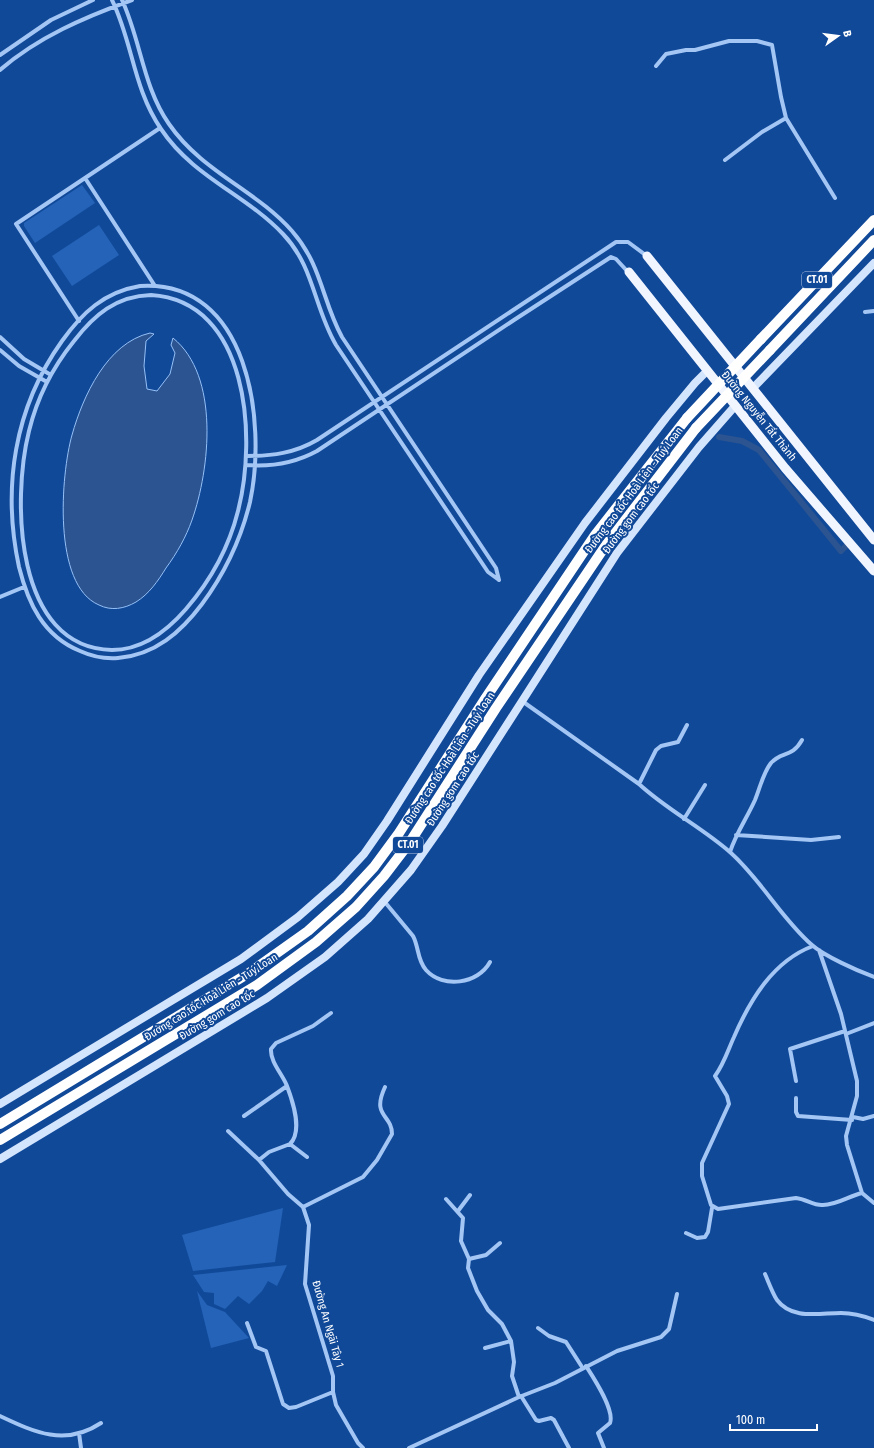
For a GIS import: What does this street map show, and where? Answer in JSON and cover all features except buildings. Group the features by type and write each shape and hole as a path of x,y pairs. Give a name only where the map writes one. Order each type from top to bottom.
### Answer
{"highway":[{"name":"Đường cao tốc Hoà Liên - Tuý Loan","path":"0,1124 249,973 308,931 347,896 374,866 399,834 485,699 596,535 687,418 874,220"},
{"name":"Đường cao tốc Hoà Liên - Tuý Loan","path":"0,1140 257,985 316,942 356,907 384,876 410,842 496,708 606,544 696,428 874,240"}],"main road":[{"name":"Đường Nguyễn Tất Thành","path":"647,256 874,540"},
{"path":"753,388 874,264"},
{"name":"Đường Nguyễn Tất Thành","path":"628,272 785,468 874,571"},
{"path":"0,1104 241,959 298,918 338,882 364,854 387,821 479,675 585,523 671,412 707,371"},
{"name":"Đường gom cao tốc","path":"0,1159 267,998 325,957 368,919 411,870 442,826 617,553 699,447 735,406"}],"street":[{"path":"0,55 51,20 93,0"},
{"path":"112,0 125,35 141,91 160,128 179,152 196,168 264,217 283,234 294,247 307,271 332,339 488,572 499,580 496,568 339,332 318,272 301,241 278,217 198,157 181,140 164,116 150,88 134,31 123,1"},
{"path":"0,70 44,39 123,1 132,0"},
{"path":"656,66 666,54 676,51 695,50 729,41 758,41 770,43 774,46 777,78 786,118 835,198"},
{"path":"725,160 762,132 786,118"},
{"path":"79,320 16,224 160,128"},
{"path":"85,178 155,286"},
{"path":"246,456 286,453 307,446 616,242 628,242 647,256"},
{"path":"246,465 255,466 285,462 305,457 322,448 611,257 616,259 628,272"},
{"path":"155,286 175,289 198,300 213,310 226,327 236,347 248,383 254,419 256,456 255,466 251,496 243,525 233,553 217,583 182,628 156,648 120,658 107,658 88,654 69,646 51,632 36,613 24,587 16,554 12,518 13,468 22,420 39,378 53,354 79,320 94,305 111,295 133,288 155,286"},
{"path":"138,296 157,296 176,300 195,309 206,317 220,334 227,347 242,398 246,425 246,465 235,523 222,554 209,579 175,621 150,641 117,649 90,646 74,639 61,630 46,612 34,588 25,549 21,515 22,465 34,414 47,382 78,336 104,309 117,302 138,296"},
{"path":"865,312 874,311"},
{"path":"0,337 16,352 51,375"},
{"path":"0,350 19,366 47,382"},
{"path":"209,579 217,583"},
{"path":"0,597 24,587"},
{"path":"88,654 90,646"},
{"path":"522,701 639,784 653,797 730,852 747,868 784,916 813,946 874,977"},
{"path":"639,784 656,750 661,746 678,742 687,725"},
{"path":"730,852 736,835 755,801 770,764 777,758 793,752 802,740"},
{"path":"684,819 705,785"},
{"path":"736,835 811,840 839,837"},
{"path":"384,901 413,936 416,942 420,961 426,970 434,977 454,983 485,970 490,962"},
{"path":"686,1234 697,1238 705,1237 708,1232 712,1208 704,1184 702,1163 729,1104 727,1096 715,1076 723,1063 743,1017 760,988 794,955 813,946"},
{"path":"819,950 846,1032 858,1086 846,1141 862,1193 874,1203"},
{"path":"259,1160 276,1149 290,1144 294,1140 296,1131 287,1086 271,1055 272,1046 309,1029 331,1013"},
{"path":"796,1081 790,1049 874,1023"},
{"path":"244,1116 287,1086"},
{"path":"228,1131 259,1160 288,1194 303,1207 359,1180 375,1163 392,1134 380,1107 381,1098 385,1087"},
{"path":"796,1098 796,1112 798,1116 852,1119 863,1119 874,1116"},
{"path":"290,1144 307,1157"},
{"path":"712,1208 718,1209 796,1198 804,1199 819,1205 826,1205 862,1193"},
{"path":"458,1211 470,1195"},
{"path":"446,1199 463,1218 461,1241 469,1259 468,1268 477,1291 488,1310 502,1324 511,1341 514,1362 512,1376 520,1397 536,1420 539,1421 551,1418 554,1420 569,1448"},
{"name":"Đường An Ngãi Tây 1","path":"303,1207 309,1225 305,1284 333,1376 333,1392 336,1405 358,1443 363,1448"},
{"path":"469,1259 486,1255 500,1243"},
{"path":"765,1274 777,1299 783,1306 795,1312 810,1314 848,1313 874,1320"},
{"path":"410,1448 520,1397 554,1383 617,1352 664,1336 668,1329 677,1294"},
{"path":"247,1323 255,1345 266,1351 283,1404 289,1408 296,1407 333,1392"},
{"path":"538,1328 549,1336 566,1342 601,1392 611,1417 610,1423 598,1433 604,1448"},
{"path":"485,1348 511,1341"},
{"path":"0,1416 41,1434 50,1435 79,1433 91,1429 101,1423"},
{"path":"79,1433 81,1448"}],"shaded area":[{"path":"82,185 95,203 35,243 24,226 24,223"},
{"path":"99,225 119,255 72,286 52,256"},
{"path":"150,333 154,334 146,341 144,366 147,389 157,391 170,374 175,353 171,345 173,338 188,355 198,375 204,399 207,424 203,475 192,520 177,551 156,582 145,595 136,602 127,606 113,609 99,605 84,594 73,575 67,553 64,527 63,501 65,475 72,435 90,388 109,359 121,348 135,339"},
{"path":"283,1208 275,1262 193,1271 182,1235"},
{"path":"287,1265 277,1286 268,1281 262,1291 249,1304 238,1296 225,1309 214,1304 214,1293 204,1292 193,1275"},
{"path":"197,1291 207,1305 225,1312 249,1338 211,1348"}],"waterway":[{"path":"719,437 742,441 759,450 841,551 845,547"}]}
